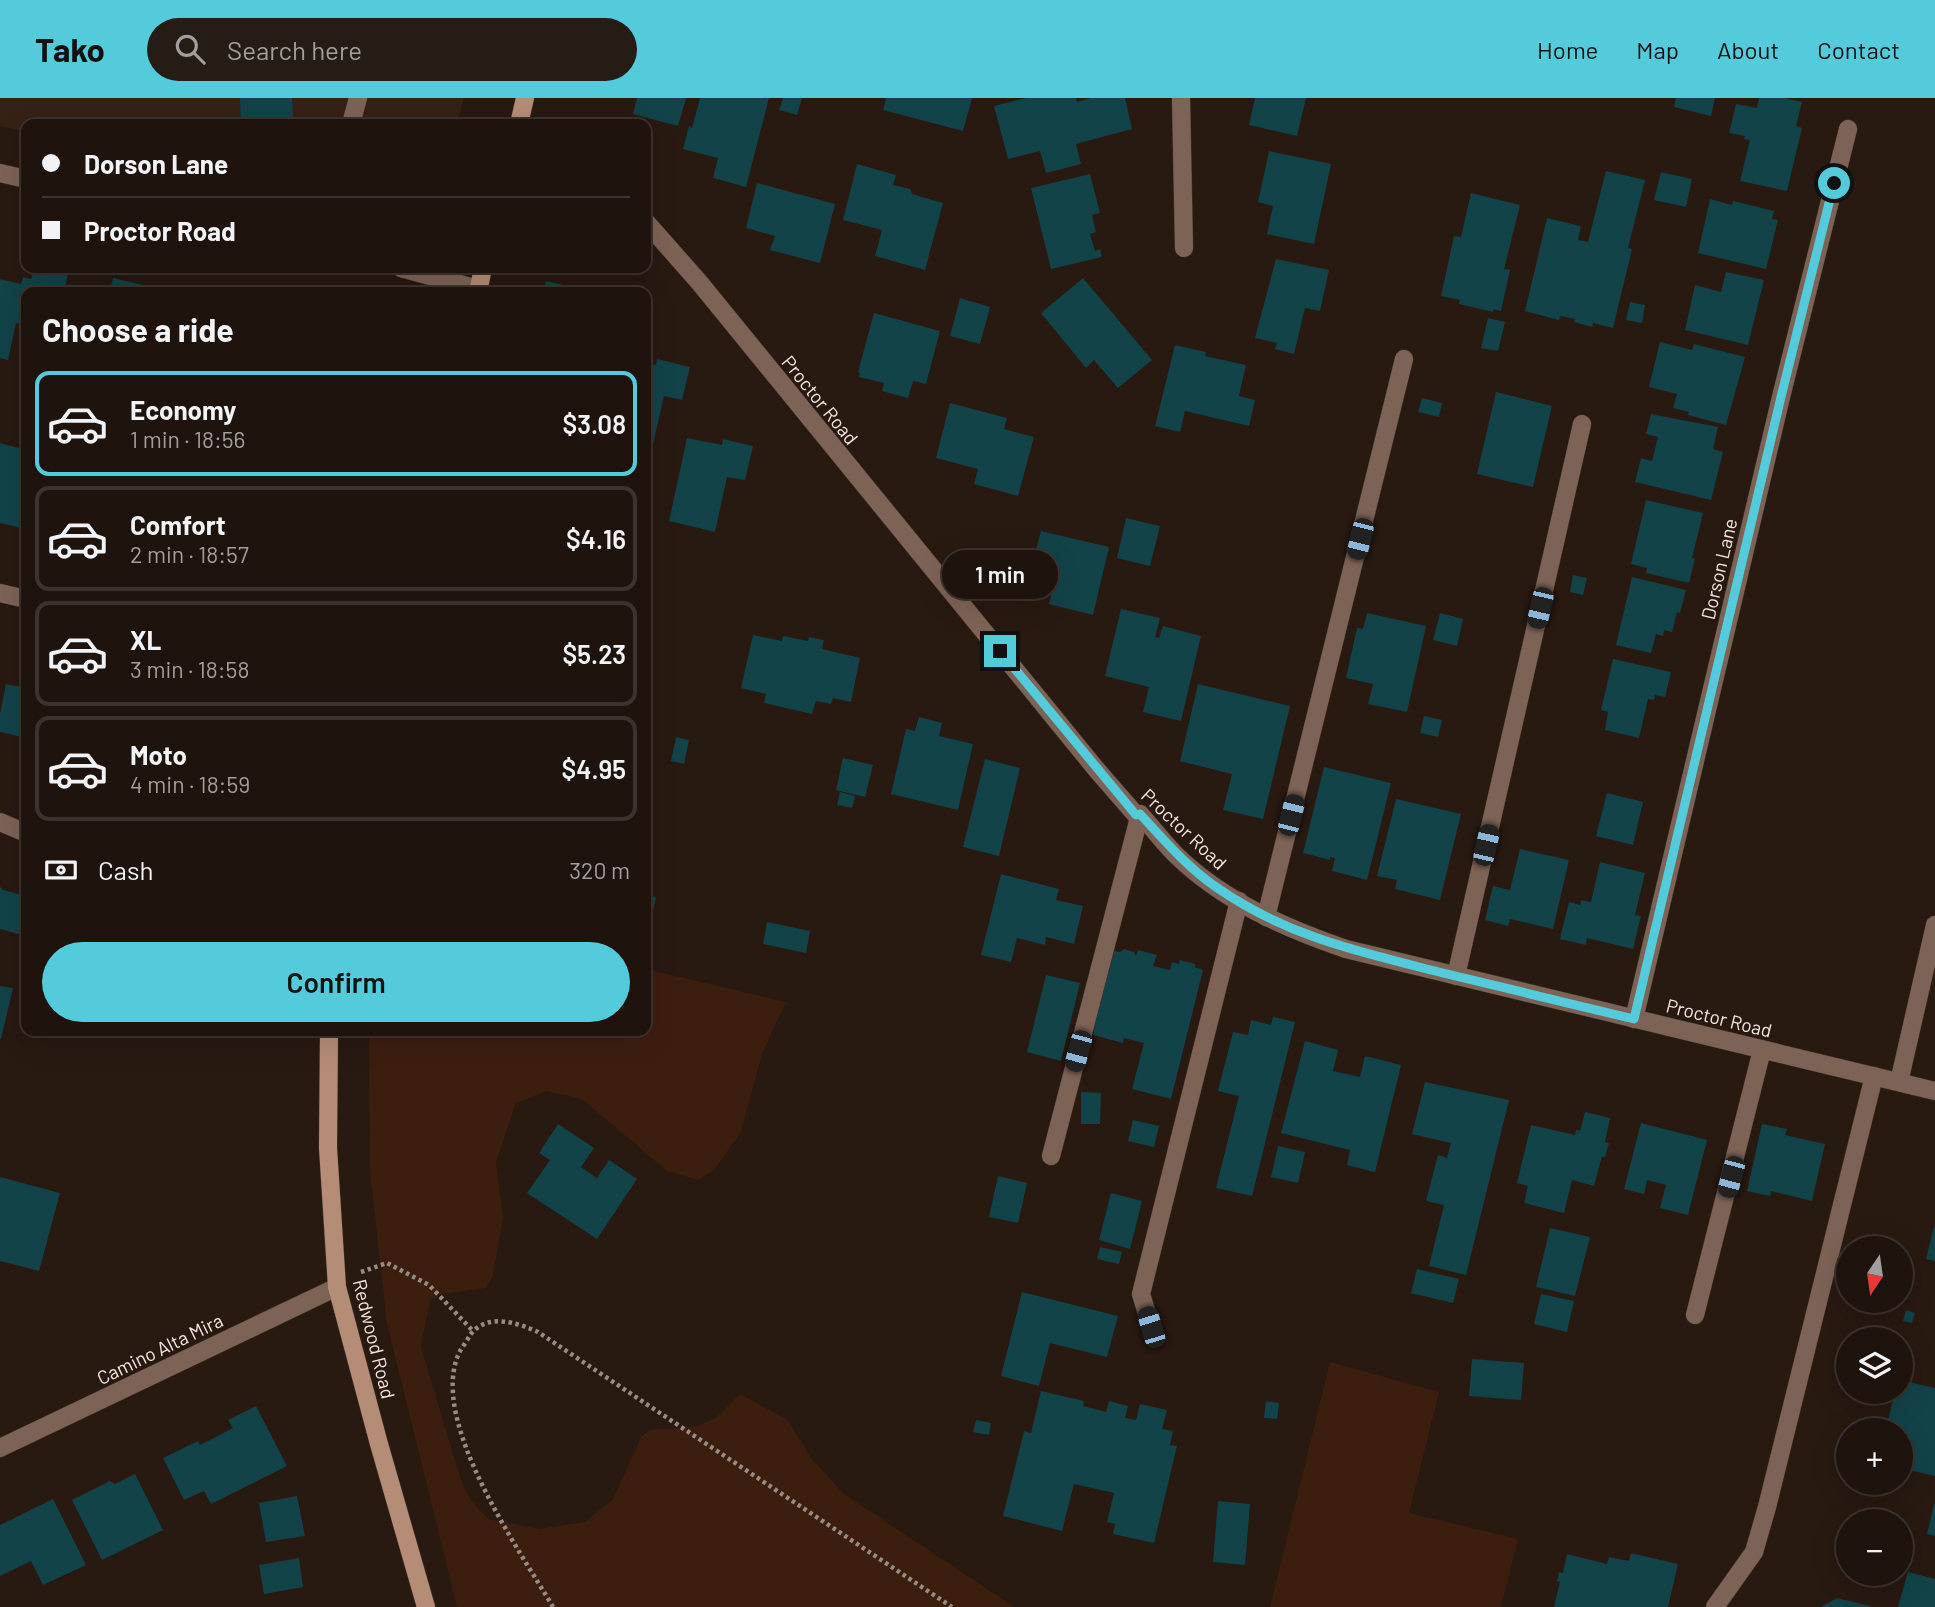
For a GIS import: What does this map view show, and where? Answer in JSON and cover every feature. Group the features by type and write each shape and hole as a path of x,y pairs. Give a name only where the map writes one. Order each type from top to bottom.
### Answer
{"main road":[{"path":"520,119 526,98"},
{"name":"Redwood Road","path":"329,1036 328,1148 337,1284 426,1607"}],"street":[{"path":"352,119 358,98"},
{"path":"1181,98 1185,248"},
{"name":"Dorson Lane","path":"1634,1019 1781,397 1848,129"},
{"path":"0,173 21,178"},
{"name":"Proctor Road","path":"651,228 699,282 1096,769 1177,856 1215,887 1296,932 1346,949 1935,1091"},
{"path":"418,273 468,287"},
{"path":"1266,917 1404,359"},
{"path":"1456,976 1582,424"},
{"path":"0,593 21,598"},
{"path":"1051,1156 1140,814"},
{"path":"0,822 21,831"},
{"path":"1151,1327 1141,1294 1239,901"},
{"path":"1899,1082 1935,925"},
{"path":"1695,1315 1762,1050"},
{"path":"1715,1607 1754,1552 1874,1076"},
{"name":"Camino Alta Mira","path":"0,1448 337,1284"}],"path":[{"path":"337,1284 387,1263 429,1285 473,1332"},
{"path":"553,1607 478,1480 455,1410 454,1374 458,1354 473,1332 490,1321 517,1322 538,1332 952,1607"}],"shaded area":[{"path":"0,98 464,98 458,119 21,119 21,131 0,126"},
{"path":"651,970 786,1002 762,1054 741,1132 714,1170 698,1180 667,1171 582,1099 546,1091 516,1103 496,1162 503,1218 493,1276 486,1288 441,1294 430,1301 421,1347 460,1477 469,1498 488,1519 539,1529 585,1522 613,1499 641,1437 650,1430 697,1426 716,1418 740,1394 788,1420 811,1458 844,1494 1014,1607 457,1607 387,1324 370,1171 369,1036 651,1036"},
{"path":"1330,1362 1439,1392 1409,1513 1518,1539 1501,1607 1270,1607"}],"building":[{"path":"240,98 292,98 293,119 241,119"},
{"path":"637,98 686,98 678,126 633,114"},
{"path":"700,98 769,98 746,187 713,178 718,158 683,149"},
{"path":"783,98 802,98 797,115 779,110"},
{"path":"886,98 972,98 963,131 883,110"},
{"path":"1026,98 1076,98 1077,102 1091,98 1125,98 1132,129 1076,144 1081,164 1046,173 1040,151 1008,159 994,106"},
{"path":"1255,98 1306,98 1297,136 1249,125"},
{"path":"1676,98 1715,98 1711,116 1674,107"},
{"path":"1759,98 1785,98 1802,102 1796,126 1802,128 1787,191 1740,181 1750,140 1744,139 1745,136 1729,133 1736,104 1757,108"},
{"path":"1269,151 1331,164 1314,244 1267,234 1273,206 1258,202"},
{"path":"857,164 896,175 893,185 943,203 925,270 875,256 882,230 843,220"},
{"path":"1606,171 1645,180 1628,248 1632,249 1613,328 1593,323 1592,327 1574,322 1575,319 1561,316 1559,320 1525,311 1547,218 1581,226 1578,240 1588,242"},
{"path":"1661,172 1692,179 1686,207 1654,200"},
{"path":"1090,174 1100,213 1092,215 1096,232 1090,234 1095,251 1100,249 1102,257 1051,269 1031,188"},
{"path":"757,183 835,204 820,263 770,250 775,236 746,228"},
{"path":"1471,193 1520,205 1504,269 1510,270 1501,311 1494,309 1493,312 1459,304 1460,300 1441,296 1454,236 1461,237"},
{"path":"1710,199 1732,205 1733,201 1774,211 1772,219 1778,220 1766,269 1698,253"},
{"path":"1276,259 1329,270 1320,311 1305,308 1294,354 1275,349 1277,343 1255,338"},
{"path":"1726,272 1764,280 1748,345 1685,330 1695,285 1721,292"},
{"path":"33,273 68,273 65,287 21,287 21,324 16,323 8,360 0,358 0,279 21,284 23,277 31,279"},
{"path":"113,278 147,286 147,287 111,287"},
{"path":"1083,278 1152,360 1118,388 1094,360 1086,368 1041,313"},
{"path":"546,281 571,287 544,287"},
{"path":"960,298 990,307 980,344 950,336"},
{"path":"1630,302 1645,305 1642,323 1626,320"},
{"path":"874,313 940,331 926,384 913,381 908,398 882,391 884,383 859,377 858,372"},
{"path":"1488,318 1505,322 1498,351 1481,348"},
{"path":"1660,342 1692,350 1694,344 1745,357 1726,425 1673,408 1677,394 1649,387"},
{"path":"1175,345 1206,352 1205,356 1246,365 1239,396 1255,400 1249,426 1185,411 1180,432 1155,426"},
{"path":"657,359 690,367 682,400 664,396 651,453 651,364 656,365"},
{"path":"1496,392 1552,406 1533,487 1477,474"},
{"path":"1422,398 1442,403 1439,417 1418,412"},
{"path":"950,403 1007,418 1004,429 1034,437 1018,496 974,484 978,469 936,458"},
{"path":"1651,414 1718,427 1713,449 1723,452 1711,500 1635,482 1641,458 1652,461 1658,437 1646,434"},
{"path":"687,438 722,445 723,439 753,446 745,480 727,477 715,532 669,521"},
{"path":"0,443 21,449 21,528 0,523"},
{"path":"1646,500 1703,513 1689,583 1646,573 1647,568 1631,564"},
{"path":"1126,518 1160,526 1150,566 1117,558"},
{"path":"1041,531 1109,547 1093,615 1049,604 1058,567 1033,562"},
{"path":"1573,575 1587,578 1583,595 1570,592"},
{"path":"1632,577 1686,590 1672,632 1664,630 1663,636 1656,634 1651,653 1616,645"},
{"path":"1121,609 1160,618 1155,637 1159,638 1163,626 1201,636 1181,721 1143,712 1149,687 1105,676"},
{"path":"1367,613 1426,626 1407,712 1368,704 1373,684 1346,678 1357,628 1363,629"},
{"path":"1440,613 1463,619 1457,646 1433,640"},
{"path":"753,635 782,641 783,636 808,641 809,637 824,640 822,649 860,658 851,702 833,698 831,704 816,701 812,714 764,703 766,694 741,688"},
{"path":"1613,659 1671,672 1665,697 1655,695 1654,700 1648,699 1639,738 1605,730 1608,712 1601,710"},
{"path":"6,684 21,687 21,737 0,732 0,714"},
{"path":"1198,684 1290,706 1263,819 1223,810 1232,774 1180,761"},
{"path":"1424,716 1442,720 1438,737 1420,733"},
{"path":"919,717 942,723 939,736 973,744 958,810 891,794 906,729 915,731"},
{"path":"676,737 689,740 684,764 671,761"},
{"path":"843,758 873,765 865,797 836,790"},
{"path":"985,759 1020,768 999,856 963,847"},
{"path":"1324,767 1391,783 1367,880 1332,871 1335,858 1330,857 1330,860 1303,853"},
{"path":"840,792 855,796 852,808 837,805"},
{"path":"1607,793 1643,802 1633,845 1596,836"},
{"path":"1396,799 1461,814 1440,900 1395,889 1397,880 1377,876"},
{"path":"1520,849 1569,860 1553,929 1510,919 1508,926 1485,920 1493,886 1510,890"},
{"path":"1600,862 1645,873 1635,915 1641,916 1633,949 1587,938 1586,945 1560,939 1569,902 1580,905 1581,900 1591,902"},
{"path":"1001,874 1059,889 1056,900 1083,906 1074,944 1046,937 1045,945 1017,938 1011,962 981,955"},
{"path":"0,887 21,895 21,935 0,929"},
{"path":"651,896 656,897 651,921"},
{"path":"767,922 810,931 806,953 763,944"},
{"path":"1124,949 1134,952 1136,956 1138,950 1157,955 1153,966 1170,970 1172,962 1179,964 1180,960 1195,964 1195,967 1203,970 1171,1099 1132,1089 1144,1043 1124,1038 1123,1043 1093,1035 1099,1000 1104,991 1101,989 1105,974 1109,972 1114,951 1120,952"},
{"path":"1046,975 1080,983 1061,1061 1027,1052"},
{"path":"0,986 13,988 1,1039 0,1039"},
{"path":"1273,1017 1295,1022 1252,1196 1216,1188 1239,1096 1218,1091 1233,1032 1248,1035 1251,1020 1271,1025"},
{"path":"1305,1041 1338,1050 1333,1071 1360,1077 1365,1056 1401,1065 1375,1172 1347,1165 1350,1150 1281,1133"},
{"path":"1425,1082 1509,1100 1466,1275 1429,1266 1444,1205 1426,1201 1438,1155 1447,1158 1451,1143 1412,1134"},
{"path":"1081,1092 1101,1093 1100,1124 1081,1124"},
{"path":"1585,1112 1610,1118 1605,1142 1609,1143 1605,1157 1602,1156 1594,1186 1572,1180 1564,1213 1524,1203 1528,1186 1517,1183 1531,1125 1575,1135 1576,1130 1580,1131"},
{"path":"1133,1120 1159,1126 1154,1147 1128,1141"},
{"path":"1641,1123 1707,1140 1688,1215 1660,1208 1666,1185 1647,1180 1644,1194 1624,1189"},
{"path":"558,1124 594,1148 581,1167 597,1178 609,1160 637,1179 597,1239 527,1193 550,1160 539,1153"},
{"path":"1762,1124 1787,1129 1785,1135 1825,1144 1812,1201 1771,1191 1770,1196 1747,1191"},
{"path":"1278,1146 1305,1152 1298,1183 1271,1177"},
{"path":"998,1176 1027,1183 1018,1223 989,1217"},
{"path":"0,1177 60,1193 39,1271 0,1261"},
{"path":"1111,1193 1142,1201 1130,1249 1099,1240"},
{"path":"1935,1227 1935,1261 1926,1259"},
{"path":"1550,1228 1590,1237 1575,1296 1536,1287"},
{"path":"1100,1247 1122,1252 1119,1264 1097,1259"},
{"path":"1417,1269 1459,1279 1453,1303 1411,1293"},
{"path":"1022,1292 1118,1316 1107,1357 1050,1343 1039,1386 1001,1376"},
{"path":"1541,1294 1574,1301 1567,1332 1534,1324"},
{"path":"1905,1313 1915,1313 1912,1323 1903,1321"},
{"path":"1472,1359 1524,1363 1521,1400 1469,1396"},
{"path":"1913,1383 1935,1388 1935,1476 1913,1471 1913,1418 1889,1418 1892,1404 1913,1404"},
{"path":"1041,1391 1084,1401 1083,1406 1106,1412 1109,1401 1128,1406 1125,1418 1136,1420 1140,1404 1167,1410 1162,1429 1173,1431 1170,1445 1177,1446 1154,1543 1113,1534 1115,1524 1107,1522 1114,1493 1074,1484 1062,1531 1003,1516 1024,1431 1031,1433"},
{"path":"1266,1401 1279,1403 1277,1419 1264,1418"},
{"path":"256,1406 287,1466 211,1504 204,1491 184,1500 163,1458 198,1441 200,1445 233,1428 228,1420"},
{"path":"976,1420 991,1423 989,1435 973,1432"},
{"path":"135,1474 163,1530 102,1560 72,1500 110,1481 115,1484"},
{"path":"297,1496 305,1536 266,1542 259,1503"},
{"path":"53,1499 86,1565 43,1585 31,1561 0,1576 0,1525"},
{"path":"1218,1501 1250,1504 1245,1565 1213,1562"},
{"path":"1935,1504 1935,1536 1927,1534"},
{"path":"1631,1553 1678,1564 1668,1607 1554,1607 1560,1582 1557,1581 1559,1572 1563,1573 1567,1554 1607,1564 1609,1557 1629,1561"},
{"path":"299,1558 303,1587 264,1594 259,1565"},
{"path":"1913,1573 1935,1579 1935,1607 1898,1607 1904,1586 1913,1586"},
{"path":"1837,1598 1870,1606 1870,1607 1821,1607"}],"route":[{"path":"1000,651 1136,815 1140,814 1177,856 1215,887 1255,911 1296,932 1346,949 1634,1019 1834,183"}]}
